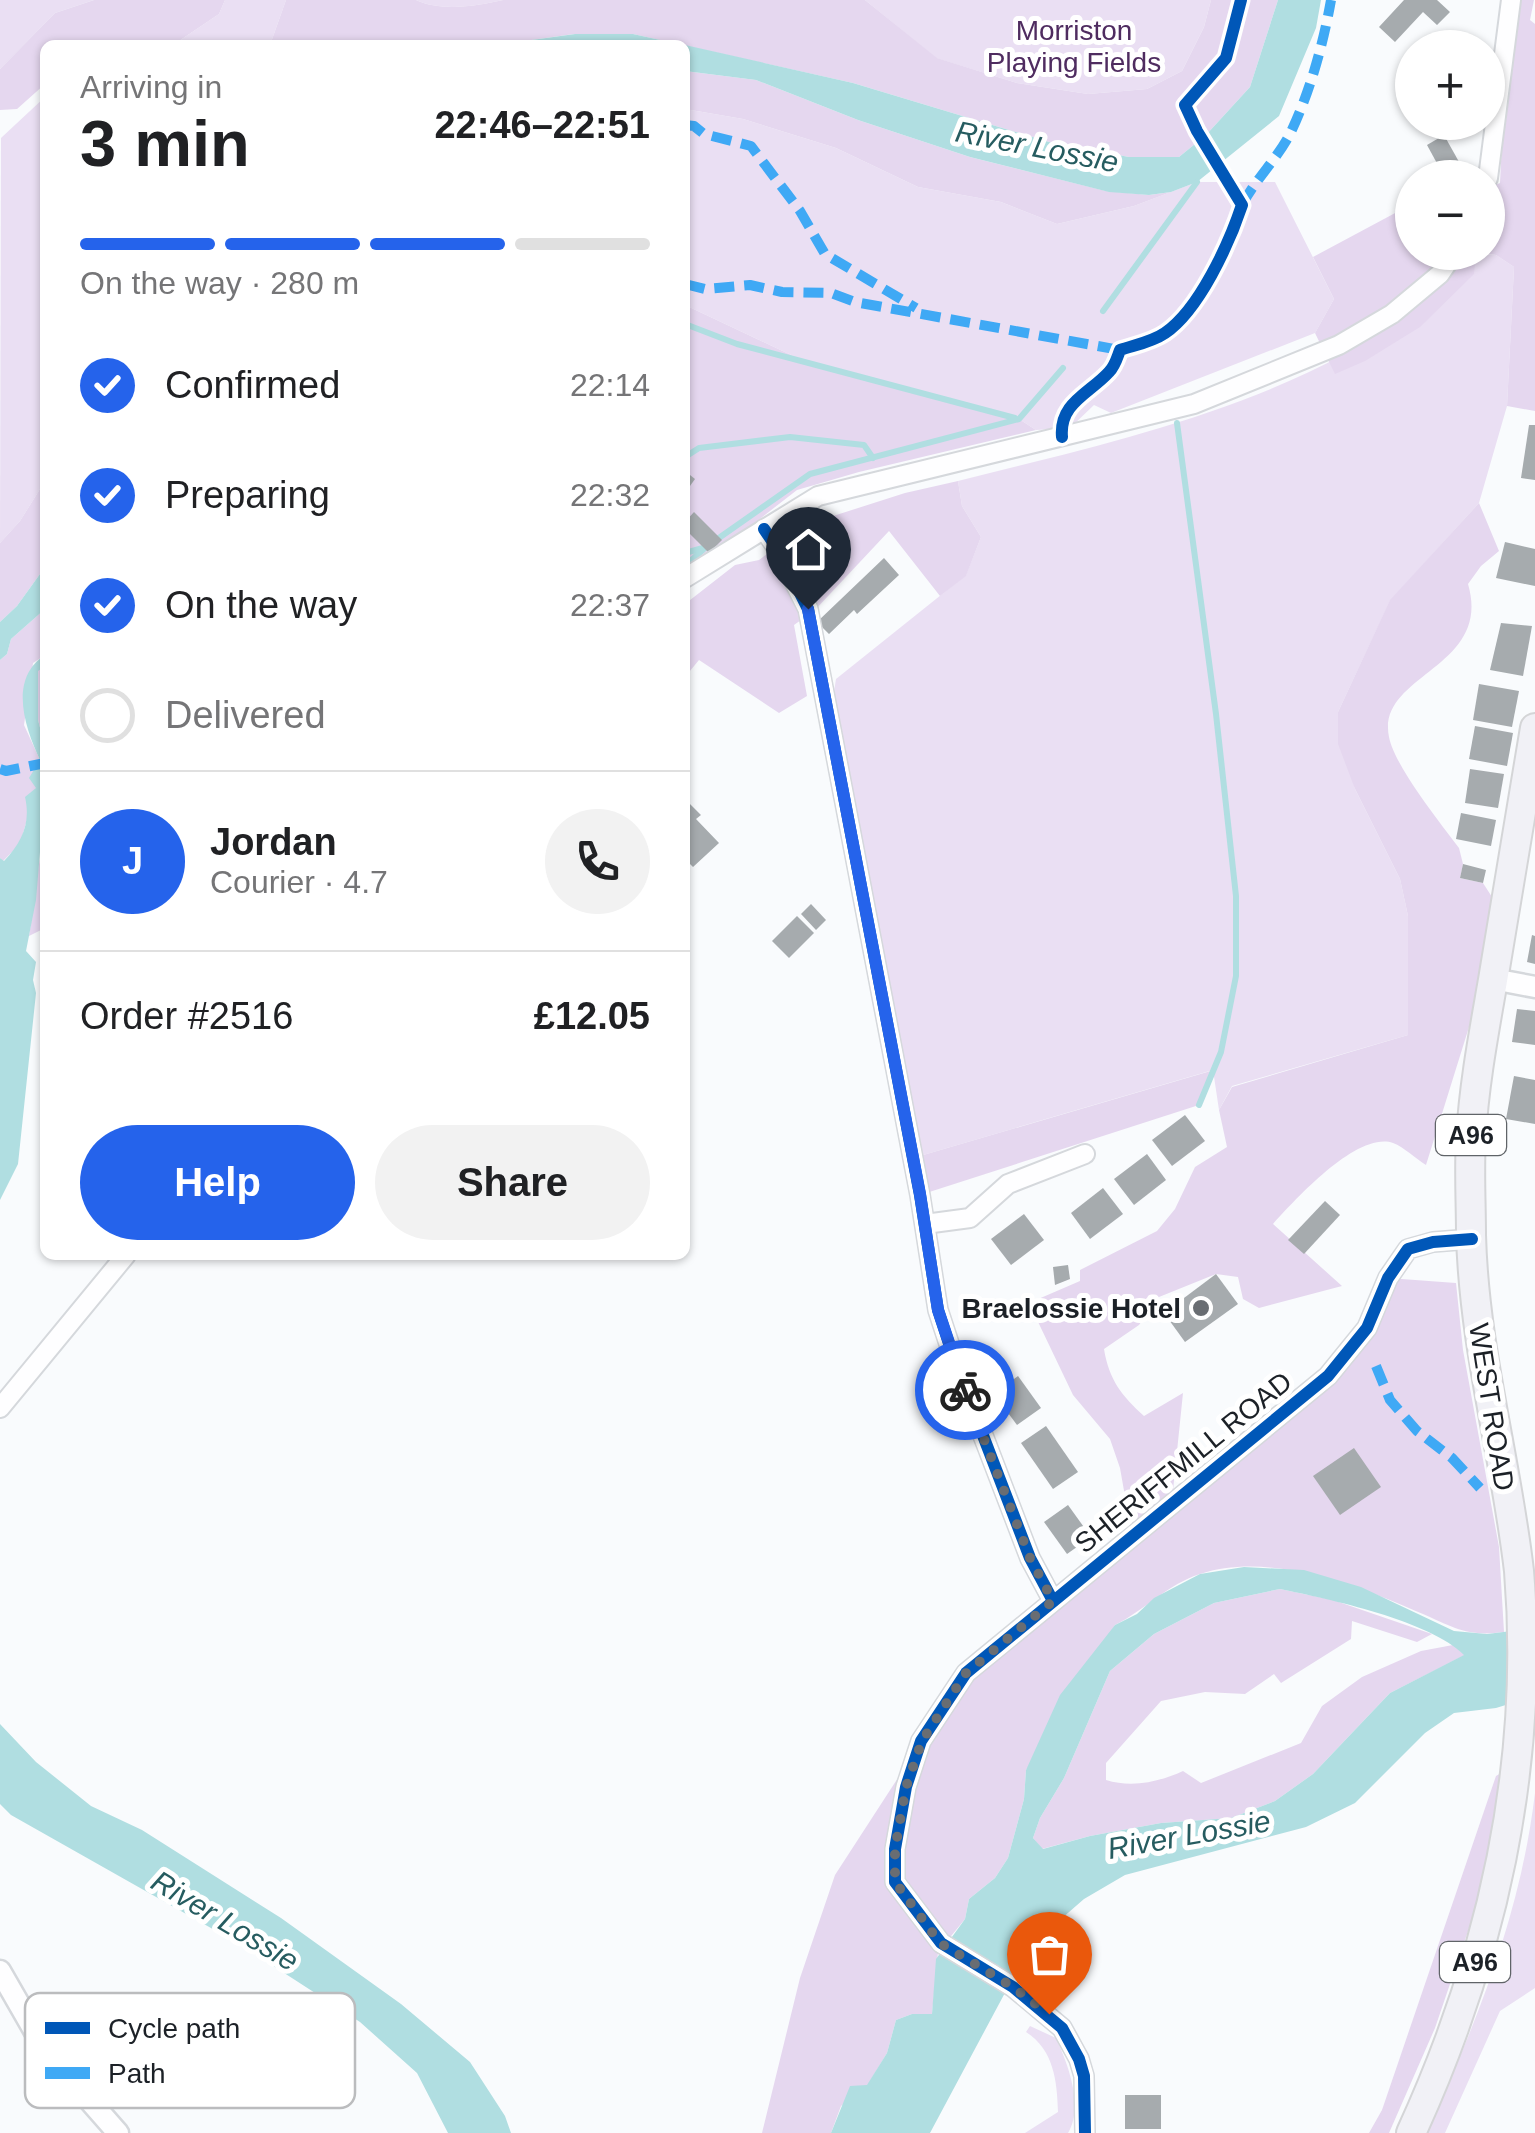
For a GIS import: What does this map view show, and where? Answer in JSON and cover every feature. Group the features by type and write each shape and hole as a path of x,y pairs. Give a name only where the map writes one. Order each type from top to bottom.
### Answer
{"highway":[{"name":"WEST ROAD","path":"1411,2133 1455,2028 1499,1886 1519,1785 1526,1688 1524,1622 1519,1568 1477,1330 1472,1120 1493,979 1532,769 1535,728"}],"street":[{"path":"1490,160 1511,0"},
{"path":"690,575 818,496 1194,404 1339,346 1392,314 1443,270"},
{"path":"764,528 808,609 938,1310 1030,1558 1053,1601"},
{"path":"1493,979 1535,987"},
{"path":"925,1224 970,1218 1008,1184 1085,1154"},
{"name":"SHERIFFMILL ROAD","path":"1085,2133 1084,2076 1062,2028 1013,1987 940,1943 895,1882 895,1849 911,1772 922,1741 966,1673 1328,1376 1367,1328 1388,1278 1408,1250 1432,1242 1472,1239"},
{"path":"0,1408 122,1260"},
{"path":"0,1971 25,2014"},
{"path":"96,2108 118,2133"}],"green space":[{"path":"0,0 94,0 55,13 0,69"},
{"path":"225,0 286,0 272,40 180,40 219,14"},
{"path":"416,0 503,0 448,7"},
{"name":"Morriston Playing Fields","path":"865,0 1211,0 1204,27 1182,71 1147,89 1088,94 1017,83 936,58"},
{"path":"40,102 40,489 0,543 1,138"},
{"path":"690,110 743,119 836,148 918,187 1001,202 1057,224 1134,206 1197,182 1275,182 1334,299 1315,333 1111,413 1094,405 1070,428 1036,430 1019,419 804,361 690,307"},
{"path":"1505,261 1514,267 1507,406 1479,503 1390,601 1338,712 1355,789 1400,879 1408,916 1408,1035 1232,1086 1219,1110 1213,1070 913,1158 829,722 836,679 966,575 981,537 962,506 958,481 1136,435 1253,396 1310,372 1363,343 1430,296 1457,270 1505,270"},
{"path":"1535,1793 1535,1988 1500,2011 1445,2133 1427,2133 1494,1967 1519,1883"},
{"path":"1030,2026 1056,2038 1065,2060 1075,2110 1068,2133 1025,2133 1058,2112 1052,2067 1043,2048 1026,2032"}],"shaded area":[{"path":"94,0 225,0 219,14 180,40 40,40 40,88 17,109 0,110 0,69 55,13"},
{"path":"286,0 416,0 448,7 503,0 865,0 937,58 1017,83 1088,94 1147,89 1182,71 1204,27 1211,0 1278,0 1250,87 1206,135 1179,157 1129,157 1049,142 853,83 690,47 690,40 660,40 633,34 574,34 531,40 272,40"},
{"path":"1520,0 1534,0 1530,20 1535,24 1535,411 1507,406 1514,267 1505,261 1505,160 1501,160"},
{"path":"690,72 756,80 858,120 970,157 1106,191 1149,195 1171,192 1134,206 1057,224 1001,202 918,187 836,148 743,119 690,110"},
{"path":"1395,213 1395,270 1474,270 1420,327 1365,361 1335,374 1315,333 1334,299 1313,257"},
{"path":"690,307 804,361 1019,419 1036,430 859,472 797,490 690,573"},
{"path":"958,481 962,506 981,537 966,576 940,596 889,531 815,610 794,625 807,696 779,713 699,660 690,671 690,600 735,565 759,560 805,525 905,493"},
{"path":"40,489 40,574 0,622 0,543"},
{"path":"1479,503 1499,551 1468,584 1471,612 1464,635 1451,653 1399,698 1390,716 1389,737 1400,763 1459,848 1463,864 1460,878 1483,883 1492,897 1474,1011 1426,1165 1393,1143 1362,1147 1328,1170 1273,1224 1342,1286 1259,1308 1243,1299 1238,1277 1216,1274 1159,1297 1139,1325 1104,1349 1118,1387 1144,1416 1183,1393 1172,1500 1328,1376 1388,1278 1456,1283 1463,1350 1499,1547 1504,1632 1462,1630 1343,1583 1284,1569 1255,1567 1227,1568 1188,1578 1115,1625 1026,1770 1024,1799 1008,1858 995,1878 969,1899 965,1919 938,1952 932,2014 912,2014 896,2020 887,2053 867,2086 841,2106 831,2133 762,2133 800,1978 835,1875 966,1673 1132,1536 1120,1468 1110,1439 1073,1395 1029,1303 1080,1281 1080,1270 1157,1231 1175,1209 1195,1167 1227,1147 1219,1110 1232,1087 1408,1035 1408,916 1400,879 1355,789 1338,744 1338,712 1390,600"},
{"path":"40,613 40,658 33,663 24,725 40,760 36,788 20,844 3,861 0,660 7,654 11,639"},
{"path":"40,669 40,727 38,720"},
{"path":"40,860 40,930 29,936"},
{"path":"1214,1070 1199,1105 920,1195 913,1158"},
{"path":"1280,1589 1333,1600 1432,1634 1417,1642 1352,1621 1351,1639 1281,1683 1274,1674 1245,1694 1205,1692 1161,1701 1106,1763 1106,1780 1145,1783 1183,1771 1201,1783 1301,1743 1322,1706 1362,1677 1421,1651 1453,1645 1465,1655 1390,1693 1313,1774 1275,1801 1231,1818 1161,1823 1042,1849 1033,1838 1040,1818 1064,1778 1110,1671 1154,1634 1214,1603"},
{"path":"1506,1770 1482,1890 1435,2028 1389,2133 1369,2133 1382,2110 1496,1776"}],"water":[{"name":"River Lossie","path":"1278,0 1321,0 1316,28 1279,116 1197,182 1149,195 1109,192 970,157 858,120 756,80 690,72 690,46 853,83 1049,142 1129,157 1179,157 1206,135 1250,87"},
{"path":"575,34 633,34 660,40 531,40"},
{"path":"40,574 40,613 11,639 7,654 0,660 0,622"},
{"path":"40,660 40,760 23,704 26,677"},
{"path":"40,760 40,852 26,951 36,962 36,993 18,1164 0,1200 0,858 4,861 16,847 26,824 25,797 36,788 29,778"},
{"name":"River Lossie","path":"1244,1567 1304,1570 1361,1587 1454,1631 1487,1634 1535,1628 1535,1696 1496,1708 1454,1713 1425,1733 1355,1803 1306,1827 1125,1875 1084,1899 1030,1946 930,2133 831,2133 850,2086 867,2085 887,2053 896,2020 912,2014 932,2014 936,1959 965,1919 969,1899 995,1878 1008,1858 1024,1799 1026,1770 1060,1695 1115,1625 1137,1614 1154,1598 1200,1574","holes":["1280,1589 1404,1622 1449,1643 1464,1655 1390,1693 1313,1774 1275,1801 1231,1818 1161,1823 1043,1849 1033,1838 1040,1818 1064,1778 1110,1671 1154,1634 1214,1603"]},
{"name":"River Lossie","path":"0,1724 36,1762 91,1806 142,1830 281,1918 401,2004 470,2062 505,2116 511,2133 448,2133 417,2073 355,2019 355,1993 315,1993 241,1945 11,1815 0,1804"}],"building":[{"path":"1404,0 1437,0 1450,12 1437,25 1423,12 1406,30 1395,30 1395,42 1379,27"},
{"path":"1447,140 1458,160 1435,160 1427,145"},
{"path":"1529,425 1535,425 1535,480 1521,478"},
{"path":"694,512 722,540 709,553 690,534 690,516"},
{"path":"1505,542 1535,549 1535,586 1496,578"},
{"path":"884,558 899,575 829,634 817,622"},
{"path":"1501,623 1532,626 1523,676 1490,670"},
{"path":"1479,684 1519,691 1512,727 1473,720"},
{"path":"1475,726 1513,733 1507,766 1469,759"},
{"path":"1470,769 1504,774 1498,808 1465,803"},
{"path":"690,804 701,815 696,819 719,843 693,867"},
{"path":"1461,813 1496,820 1491,846 1456,839"},
{"path":"1463,864 1486,870 1483,883 1460,878"},
{"path":"811,904 826,920 816,930 801,914"},
{"path":"797,916 814,933 789,958 772,941"},
{"path":"1532,935 1535,936 1535,964 1527,962"},
{"path":"1517,1009 1535,1011 1535,1045 1512,1042"},
{"path":"1514,1076 1535,1080 1535,1124 1506,1119"},
{"path":"1185,1115 1205,1141 1172,1166 1152,1140"},
{"path":"1147,1154 1166,1180 1134,1205 1114,1179"},
{"path":"1103,1188 1123,1214 1090,1239 1071,1213"},
{"path":"1325,1201 1340,1215 1304,1254 1288,1240"},
{"path":"1024,1214 1044,1240 1011,1265 991,1239"},
{"path":"1068,1265 1070,1279 1055,1285 1053,1267"},
{"name":"Braelossie Hotel","path":"1216,1274 1238,1304 1185,1342 1164,1313"},
{"path":"1018,1376 1041,1408 1017,1425 994,1394"},
{"path":"1046,1426 1078,1472 1053,1489 1021,1443"},
{"path":"1354,1448 1381,1487 1340,1515 1313,1476"},
{"path":"1068,1505 1091,1537 1067,1554 1044,1522"},
{"path":"1125,2095 1161,2095 1161,2129 1125,2129"}],"waterway":[{"path":"1103,311 1197,182"},
{"path":"690,326 737,344 1015,418"},
{"path":"690,561 810,474 1019,419 1063,368"},
{"path":"1177,423 1236,896 1236,976 1221,1052 1199,1105"},
{"path":"690,454 699,448 790,437 864,445 873,458"},
{"path":"690,552 703,548"}],"marked path":[{"path":"1242,205 1285,143 1297,118 1315,68 1331,0"},
{"path":"690,126 704,134 751,146 800,211 825,254 916,308"},
{"path":"690,285 705,289 750,285 782,292 831,293 855,302 1120,350"},
{"path":"0,769 40,764"},
{"path":"1376,1366 1390,1400 1417,1431 1452,1458 1480,1488"}],"cycle path":[{"path":"1062,437 1062,425 1070,407 1111,370 1120,350 1160,336 1190,309 1229,238 1242,205 1185,105 1226,58 1241,0"},
{"path":"764,529 808,609 920,1195 938,1310 1030,1558 1053,1601"},
{"path":"1085,2133 1084,2076 1062,2028 1013,1987 941,1943 895,1882 895,1849 906,1787 921,1741 966,1673 1328,1376 1367,1328 1388,1278 1408,1249 1433,1242 1472,1239"}],"way so far":[{"path":"965,1390 1030,1558 1053,1601 966,1673 922,1741 906,1787 895,1849 895,1882 940,1943 1049,2014"}],"place":[{"name":"Braelossie Hotel","path":"1201,1308"}],"route":[{"path":"808,609 920,1194 938,1310 965,1390"}]}
